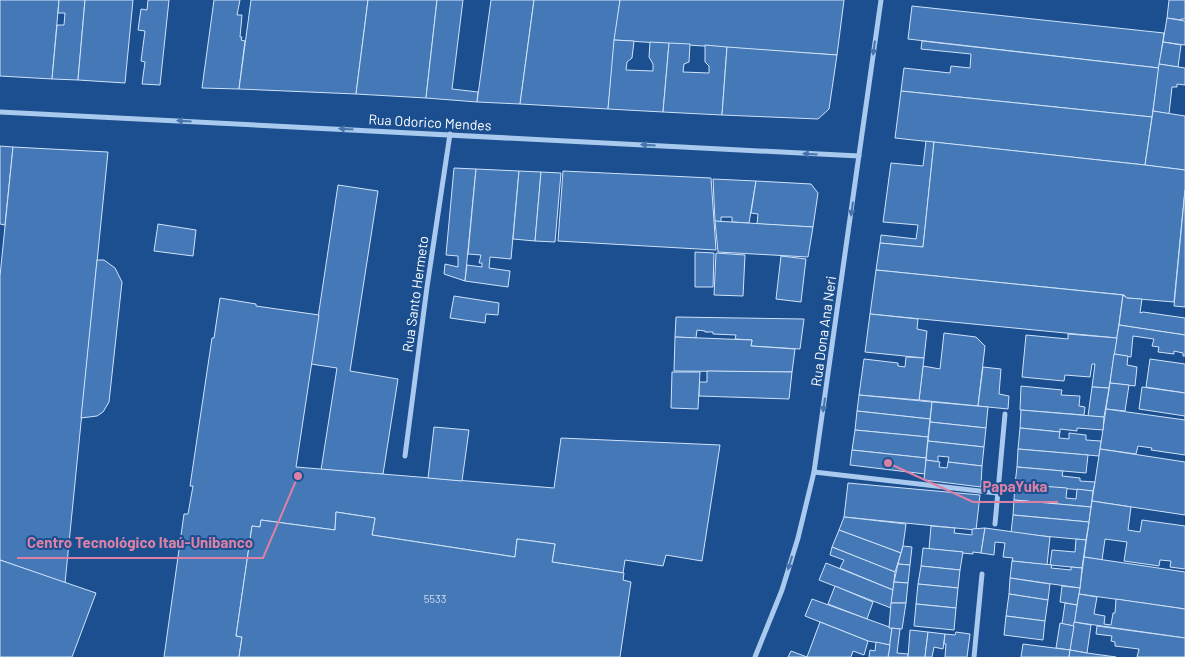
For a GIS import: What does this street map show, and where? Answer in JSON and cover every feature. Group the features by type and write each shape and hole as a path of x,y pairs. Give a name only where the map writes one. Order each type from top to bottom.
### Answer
{"street":[{"name":"Rua Dona Ana Neri","path":"754,657 782,590 798,538 814,472 881,0"},
{"name":"Rua Odorico Mendes","path":"0,112 859,156"},
{"name":"Rua Santo Hermeto","path":"405,456 427,287 450,134"},
{"path":"995,524 1006,414"},
{"path":"814,472 998,493"},
{"path":"974,657 982,574"}],"building":[{"path":"0,0 59,0 52,79 0,76"},
{"path":"59,0 85,0 78,80 52,79 57,25 64,25 65,13 58,13"},
{"path":"85,0 133,0 125,83 78,80"},
{"path":"148,0 169,0 160,85 142,84 145,62 141,61 145,31 138,30 141,9 147,10"},
{"path":"214,0 240,0 237,15 242,15 240,37 242,37 241,40 245,41 239,89 202,88"},
{"path":"251,0 368,0 356,94 239,89"},
{"path":"368,0 437,0 426,98 356,94"},
{"path":"437,0 463,0 452,89 478,92 477,102 426,98"},
{"path":"491,0 534,0 520,104 477,102"},
{"path":"534,0 620,0 608,109 520,104"},
{"path":"620,0 844,0 837,55 614,40"},
{"path":"1169,0 1185,0 1185,19 1167,18"},
{"path":"912,6 1164,33 1159,68 908,39"},
{"path":"1167,18 1185,21 1185,45 1163,42"},
{"path":"614,40 634,41 632,58 627,62 626,70 653,71 653,64 649,57 650,42 669,43 663,112 608,109"},
{"path":"922,41 1159,68 1152,117 901,91 904,68 950,73 951,66 970,68 971,54 921,49"},
{"path":"1163,42 1181,45 1178,67 1159,64"},
{"path":"669,43 690,44 689,62 684,64 683,72 709,73 709,66 705,62 705,45 727,47 722,115 663,112"},
{"path":"727,47 837,55 829,109 818,119 722,115"},
{"path":"1159,64 1185,68 1185,85 1177,84 1177,87 1172,87 1169,114 1153,111"},
{"path":"901,91 1152,117 1145,165 895,138"},
{"path":"1153,111 1185,116 1185,170 1145,165"},
{"path":"926,141 934,142 923,247 880,243 881,235 916,239 918,225 883,222 891,163 923,166"},
{"path":"934,142 1185,170 1185,190 1174,302 1127,298 1124,295 876,270 880,243 923,247"},
{"path":"0,146 13,147 5,225 0,224"},
{"path":"13,147 108,152 65,583 0,560 0,276"},
{"path":"454,168 476,169 465,281 444,274 445,264 458,267 458,256 446,255"},
{"path":"476,169 519,171 511,259 490,257 489,268 510,271 508,287 465,281 467,265 482,267 482,263 479,263 481,255 468,254"},
{"path":"519,171 541,172 535,241 513,239"},
{"path":"563,171 711,178 716,250 558,241"},
{"path":"541,172 561,173 555,242 535,241"},
{"path":"713,179 756,181 749,223 732,222 732,217 721,217 721,222 715,221"},
{"path":"756,181 811,184 818,193 813,227 757,224 758,214 751,213"},
{"path":"338,185 378,191 350,371 398,379 383,474 321,470 337,368 311,364"},
{"path":"1185,190 1185,307 1174,306"},
{"path":"715,221 813,227 808,257 718,252"},
{"path":"158,224 196,230 193,256 154,251"},
{"path":"695,252 714,253 713,287 695,287"},
{"path":"716,253 745,255 743,296 714,295"},
{"path":"781,256 806,259 801,302 776,299"},
{"path":"97,260 104,260 115,268 122,282 109,402 103,412 97,416 81,418"},
{"path":"876,270 1123,295 1117,338 870,314"},
{"path":"1123,295 1127,298 1142,299 1140,313 1185,318 1185,335 1119,325"},
{"path":"454,296 499,303 498,315 486,314 485,323 450,318"},
{"path":"220,298 256,304 256,306 319,315 296,467 554,488 561,438 720,445 702,561 666,555 663,566 625,560 623,573 552,562 555,544 517,539 515,557 372,535 375,518 336,512 335,530 261,520 260,527 252,526 236,636 242,637 239,657 164,657 184,514 188,514 193,486 190,486 212,338 214,338"},
{"path":"870,314 918,319 917,329 927,331 924,358 865,352"},
{"path":"676,317 804,319 800,349 751,346 752,340 735,339 736,335 713,334 713,332 697,330 696,338 675,337"},
{"path":"1119,325 1185,335 1185,356 1183,356 1183,353 1174,351 1174,354 1158,352 1159,347 1152,346 1154,339 1133,336 1131,357 1114,354"},
{"path":"944,333 976,337 985,346 978,406 919,400 923,366 940,369"},
{"path":"1068,334 1117,338 1109,388 1092,387 1095,364 1092,364 1090,377 1065,375 1064,381 1022,377 1026,335 1068,339"},
{"path":"675,337 752,340 751,346 795,349 792,372 674,371"},
{"path":"1114,354 1128,356 1127,365 1137,367 1135,386 1110,383"},
{"path":"906,357 924,358 919,400 859,395 864,359 898,363 898,366 905,367"},
{"path":"1150,359 1185,364 1185,393 1146,387"},
{"path":"983,367 1001,369 999,394 1009,396 1008,409 978,406"},
{"path":"707,371 792,372 789,399 699,396 699,382 707,382"},
{"path":"672,372 700,372 698,409 671,408"},
{"path":"1110,383 1129,385 1125,411 1106,409"},
{"path":"1021,386 1062,390 1061,395 1080,396 1079,406 1085,407 1084,415 1020,410"},
{"path":"1092,387 1109,388 1104,417 1088,416"},
{"path":"1142,387 1185,393 1185,416 1139,409"},
{"path":"859,395 932,402 930,419 857,411"},
{"path":"932,402 988,407 986,428 930,422"},
{"path":"1106,409 1185,420 1185,455 1138,446 1136,454 1100,449"},
{"path":"1021,410 1104,417 1103,430 1077,428 1077,431 1060,429 1060,432 1020,428"},
{"path":"857,411 930,419 928,437 855,430"},
{"path":"930,422 986,428 984,447 928,441"},
{"path":"434,427 469,430 462,481 428,478"},
{"path":"1020,428 1060,432 1059,438 1069,439 1069,433 1086,435 1086,440 1101,441 1099,456 1018,449"},
{"path":"855,430 928,437 926,458 852,450"},
{"path":"928,441 984,447 982,466 948,462 949,457 938,456 938,462 926,460"},
{"path":"1018,449 1088,455 1086,473 1017,467"},
{"path":"1100,449 1185,462 1185,515 1092,501"},
{"path":"852,450 926,458 925,474 850,465"},
{"path":"926,460 940,462 939,467 947,468 948,462 982,466 981,487 924,480"},
{"path":"1017,467 1063,471 1062,476 1080,478 1080,481 1095,482 1093,491 1015,484"},
{"path":"848,483 980,495 976,530 844,517"},
{"path":"1015,484 1067,488 1066,498 1076,499 1077,489 1093,491 1091,507 1014,500"},
{"path":"1014,500 1091,507 1089,522 1013,515"},
{"path":"1092,501 1131,507 1128,530 1140,532 1142,520 1185,526 1185,569 1170,567 1171,561 1160,560 1159,566 1124,561 1127,542 1105,539 1102,560 1084,557"},
{"path":"336,512 375,518 372,535 515,557 517,539 555,544 552,562 624,573 623,580 631,582 620,657 239,657 242,637 236,636 252,526 260,527 261,520 335,530"},
{"path":"1013,515 1089,522 1086,540 1011,533"},
{"path":"844,517 906,524 901,553 839,530"},
{"path":"931,526 955,528 954,533 972,535 972,529 985,528 981,553 973,552 973,554 929,549"},
{"path":"985,528 1050,537 1047,565 1012,561 1013,558 1003,557 1005,543 995,542 994,555 981,553"},
{"path":"839,530 901,553 895,572 832,547"},
{"path":"1076,539 1086,540 1082,568 1050,565 1052,550 1075,552"},
{"path":"903,546 912,547 910,565 898,564"},
{"path":"832,547 895,572 893,590 840,568 844,560 830,555"},
{"path":"923,548 963,552 960,570 921,566"},
{"path":"1084,557 1185,572 1185,609 1079,594"},
{"path":"0,560 96,593 72,657 0,657"},
{"path":"1012,561 1052,565 1051,568 1071,570 1071,567 1082,568 1080,588 1010,578"},
{"path":"826,563 893,590 891,608 819,580"},
{"path":"898,564 910,565 908,583 894,582"},
{"path":"921,566 960,570 958,588 918,584"},
{"path":"1010,578 1050,584 1048,600 1009,594"},
{"path":"894,582 908,583 906,603 891,603"},
{"path":"918,584 958,588 956,608 916,604"},
{"path":"835,586 873,602 867,619 828,604"},
{"path":"1062,586 1080,588 1077,605 1060,602"},
{"path":"1009,594 1048,600 1045,621 1006,616"},
{"path":"1079,594 1097,597 1094,614 1105,616 1104,624 1111,625 1113,613 1115,613 1116,599 1185,609 1185,638 1074,622"},
{"path":"812,599 892,628 890,645 868,641 805,616"},
{"path":"891,603 906,603 902,629 889,628"},
{"path":"1065,603 1077,605 1074,626 1062,624"},
{"path":"916,604 956,608 954,630 914,626"},
{"path":"1006,616 1045,621 1043,640 1004,635"},
{"path":"820,622 868,641 864,655 853,651 851,657 807,657"},
{"path":"1074,622 1091,625 1087,653 1070,650"},
{"path":"1060,623 1074,626 1070,650 1056,648"},
{"path":"1097,626 1185,638 1185,657 1137,657 1139,649 1115,646 1115,642 1111,641 1112,636 1096,634"},
{"path":"892,628 900,629 897,653 908,654 908,657 888,657"},
{"path":"910,630 928,632 925,657 908,657"},
{"path":"928,632 945,634 943,649 934,647 932,657 925,657"},
{"path":"956,632 970,634 967,657 945,657 945,634 955,635"},
{"path":"876,642 890,645 888,657 869,657 870,650 875,651"},
{"path":"1023,644 1070,650 1069,657 1021,657"},
{"path":"1070,650 1087,653 1116,657 1069,657"},
{"path":"791,651 807,657 788,657"}],"place":[{"name":"PapaYuka","path":"888,463"},
{"name":"Centro Tecnológico Itaú-Unibanco","path":"298,476"}]}
